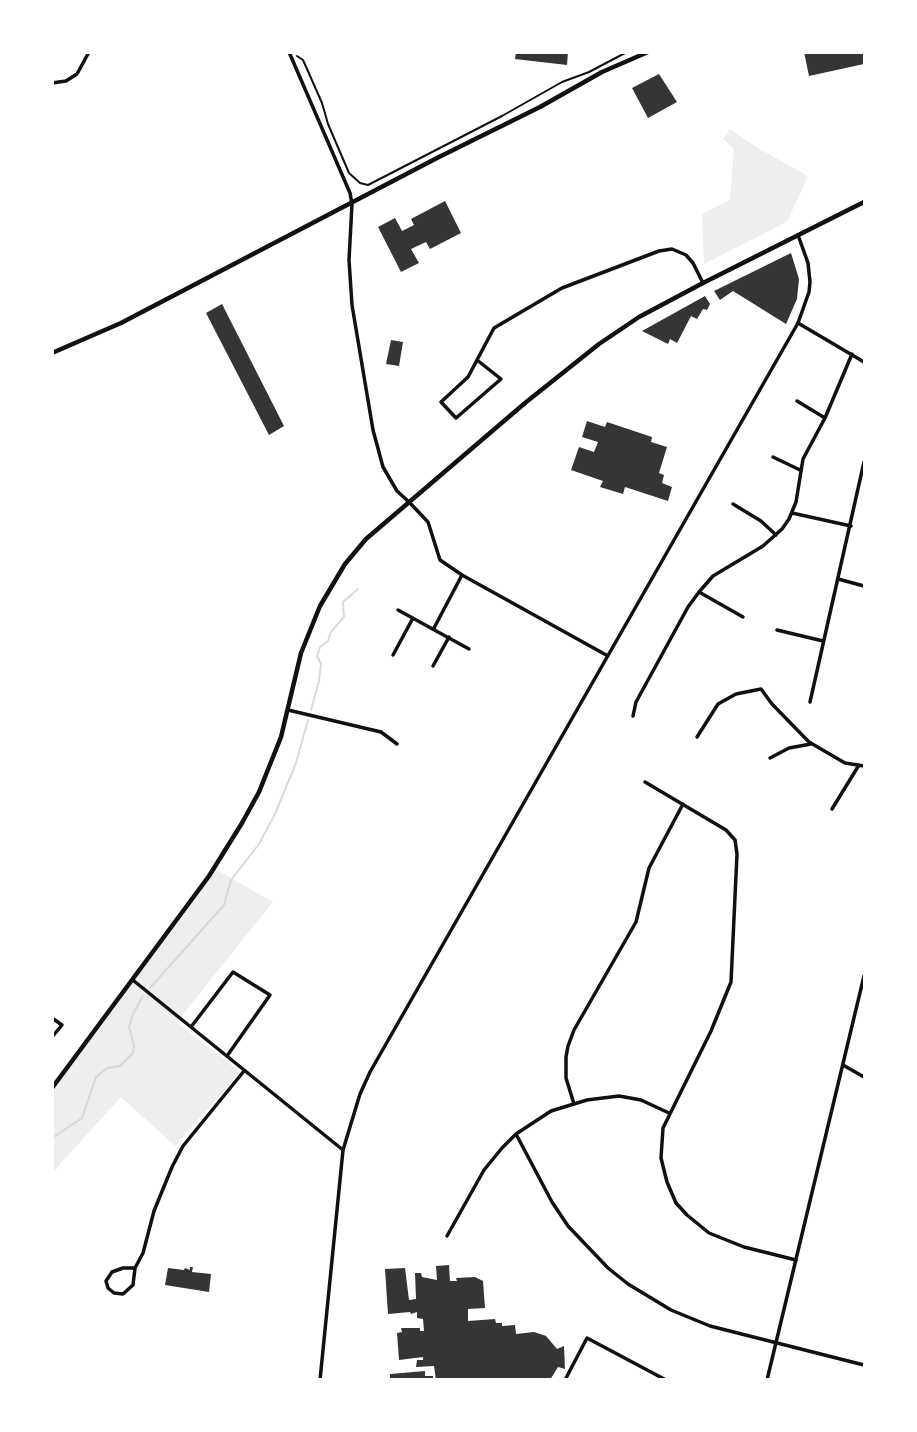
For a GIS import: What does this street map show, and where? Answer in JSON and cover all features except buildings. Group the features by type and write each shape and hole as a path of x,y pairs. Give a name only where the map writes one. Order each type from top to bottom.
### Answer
{"main road":[{"path":"52,353 121,323 603,72 648,52"},
{"path":"52,1088 134,981 209,876 242,823 270,767 281,737 301,653 320,606 345,564 366,539 525,403 599,344 639,317 864,202"}],"street":[{"path":"52,83 66,81 77,74 89,52"},
{"path":"289,53 346,183 352,204 350,285 354,323 373,429 383,467 397,491 428,522 440,560 462,575 608,656"},
{"path":"320,1380 343,1150 370,1072 798,323 810,292 810,282 808,262 798,234"},
{"path":"477,360 501,379 456,418 441,402 468,377 477,360 494,328 562,288 659,251 672,249 685,255 693,263 703,283"},
{"path":"798,323 864,362"},
{"path":"633,716 636,702 699,592 713,576 763,546 792,513 803,459 825,418 852,354"},
{"path":"796,401 825,418"},
{"path":"773,457 800,470"},
{"path":"810,702 864,462"},
{"path":"733,504 776,534"},
{"path":"792,513 851,526"},
{"path":"434,628 462,575"},
{"path":"838,579 864,586"},
{"path":"699,592 743,617"},
{"path":"398,610 469,649"},
{"path":"393,655 413,618"},
{"path":"777,630 823,641"},
{"path":"433,666 449,637"},
{"path":"697,737 718,704 736,694 761,689 772,704 813,744 845,763 862,765 832,809"},
{"path":"288,710 381,732 397,744"},
{"path":"770,758 789,748 813,744"},
{"path":"645,782 726,830 735,840 737,854 731,982 669,1113 661,1143 663,1170 671,1194 687,1215 719,1238 796,1260"},
{"path":"574,1104 566,1079 568,1046 636,922 649,868 683,804"},
{"path":"191,1027 233,972 270,995 227,1056"},
{"path":"767,1380 864,976"},
{"path":"134,981 343,1150"},
{"path":"52,1018 62,1025 52,1037"},
{"path":"843,1065 864,1077"},
{"path":"135,1268 112,1272 106,1281 108,1288 114,1293 123,1294 129,1291 161,1191 183,1146 244,1072"},
{"path":"447,1236 484,1170 516,1134 551,1111 619,1096 641,1100 669,1113"},
{"path":"516,1134 558,1210 586,1247 628,1284 671,1310 710,1326 864,1365"},
{"path":"565,1380 587,1338 666,1380"}],"path":[{"path":"289,53 303,60 349,173 360,183 368,185 562,82 589,72 627,52"}],"shaded area":[{"path":"730,129 808,176 787,222 704,264 702,214 730,200 734,149 723,139"},
{"path":"212,867 273,902 177,1022 240,1072 175,1146 121,1097 53,1172 52,1085 111,1009"}],"waterway":[{"path":"311,710 319,681 321,664 317,656 320,647 328,641 331,632 344,617 343,602 358,589"},
{"path":"150,988 224,905 231,880 259,844 275,814 296,763 308,720"},
{"path":"52,1138 82,1118 96,1077 107,1068 120,1066 133,1053 134,1045 129,1027 143,996"}]}
